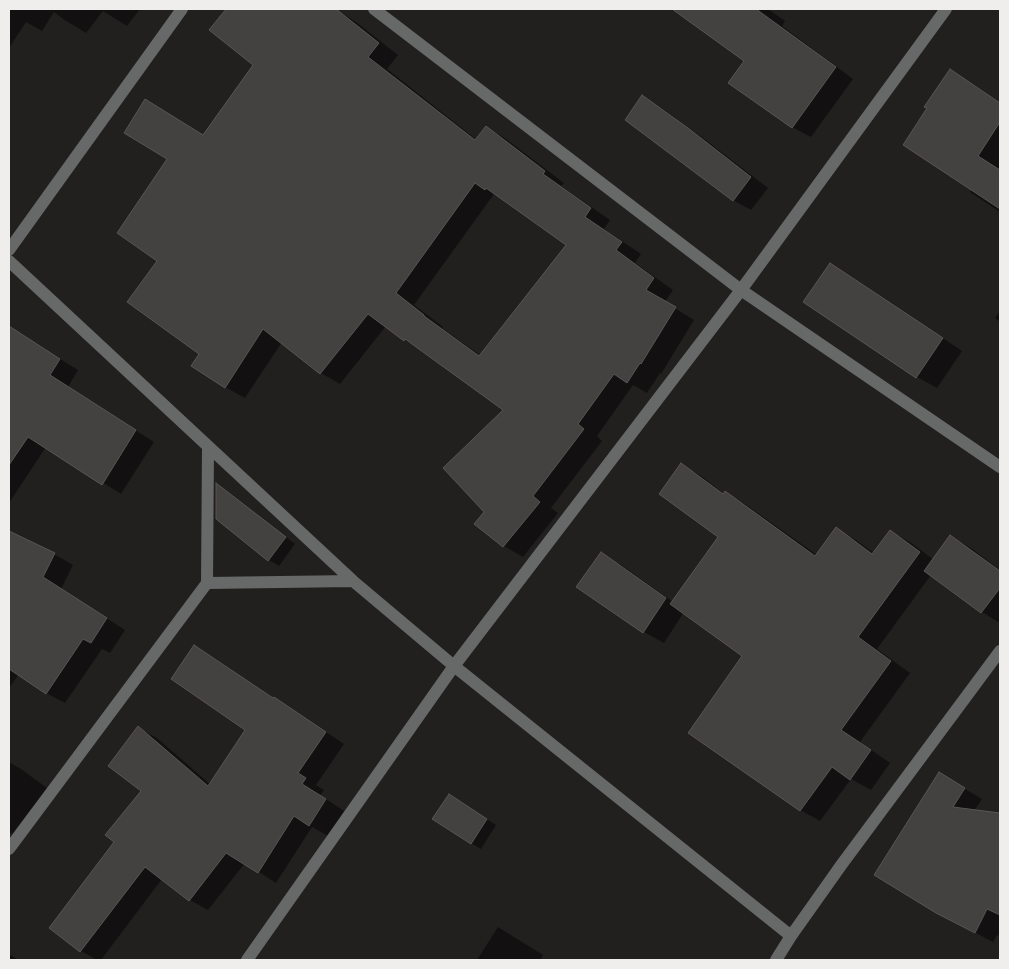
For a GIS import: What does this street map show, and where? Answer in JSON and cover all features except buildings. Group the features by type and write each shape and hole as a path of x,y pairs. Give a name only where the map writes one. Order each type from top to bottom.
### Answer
{"street":[{"path":"9,250 182,9"},
{"path":"374,9 741,290 1000,467"},
{"path":"247,960 454,666 741,290 946,9"},
{"path":"9,261 353,582 454,666 791,936"},
{"path":"9,849 207,583 208,447"},
{"path":"207,583 353,582"},
{"path":"776,960 848,856 1000,651"}]}
